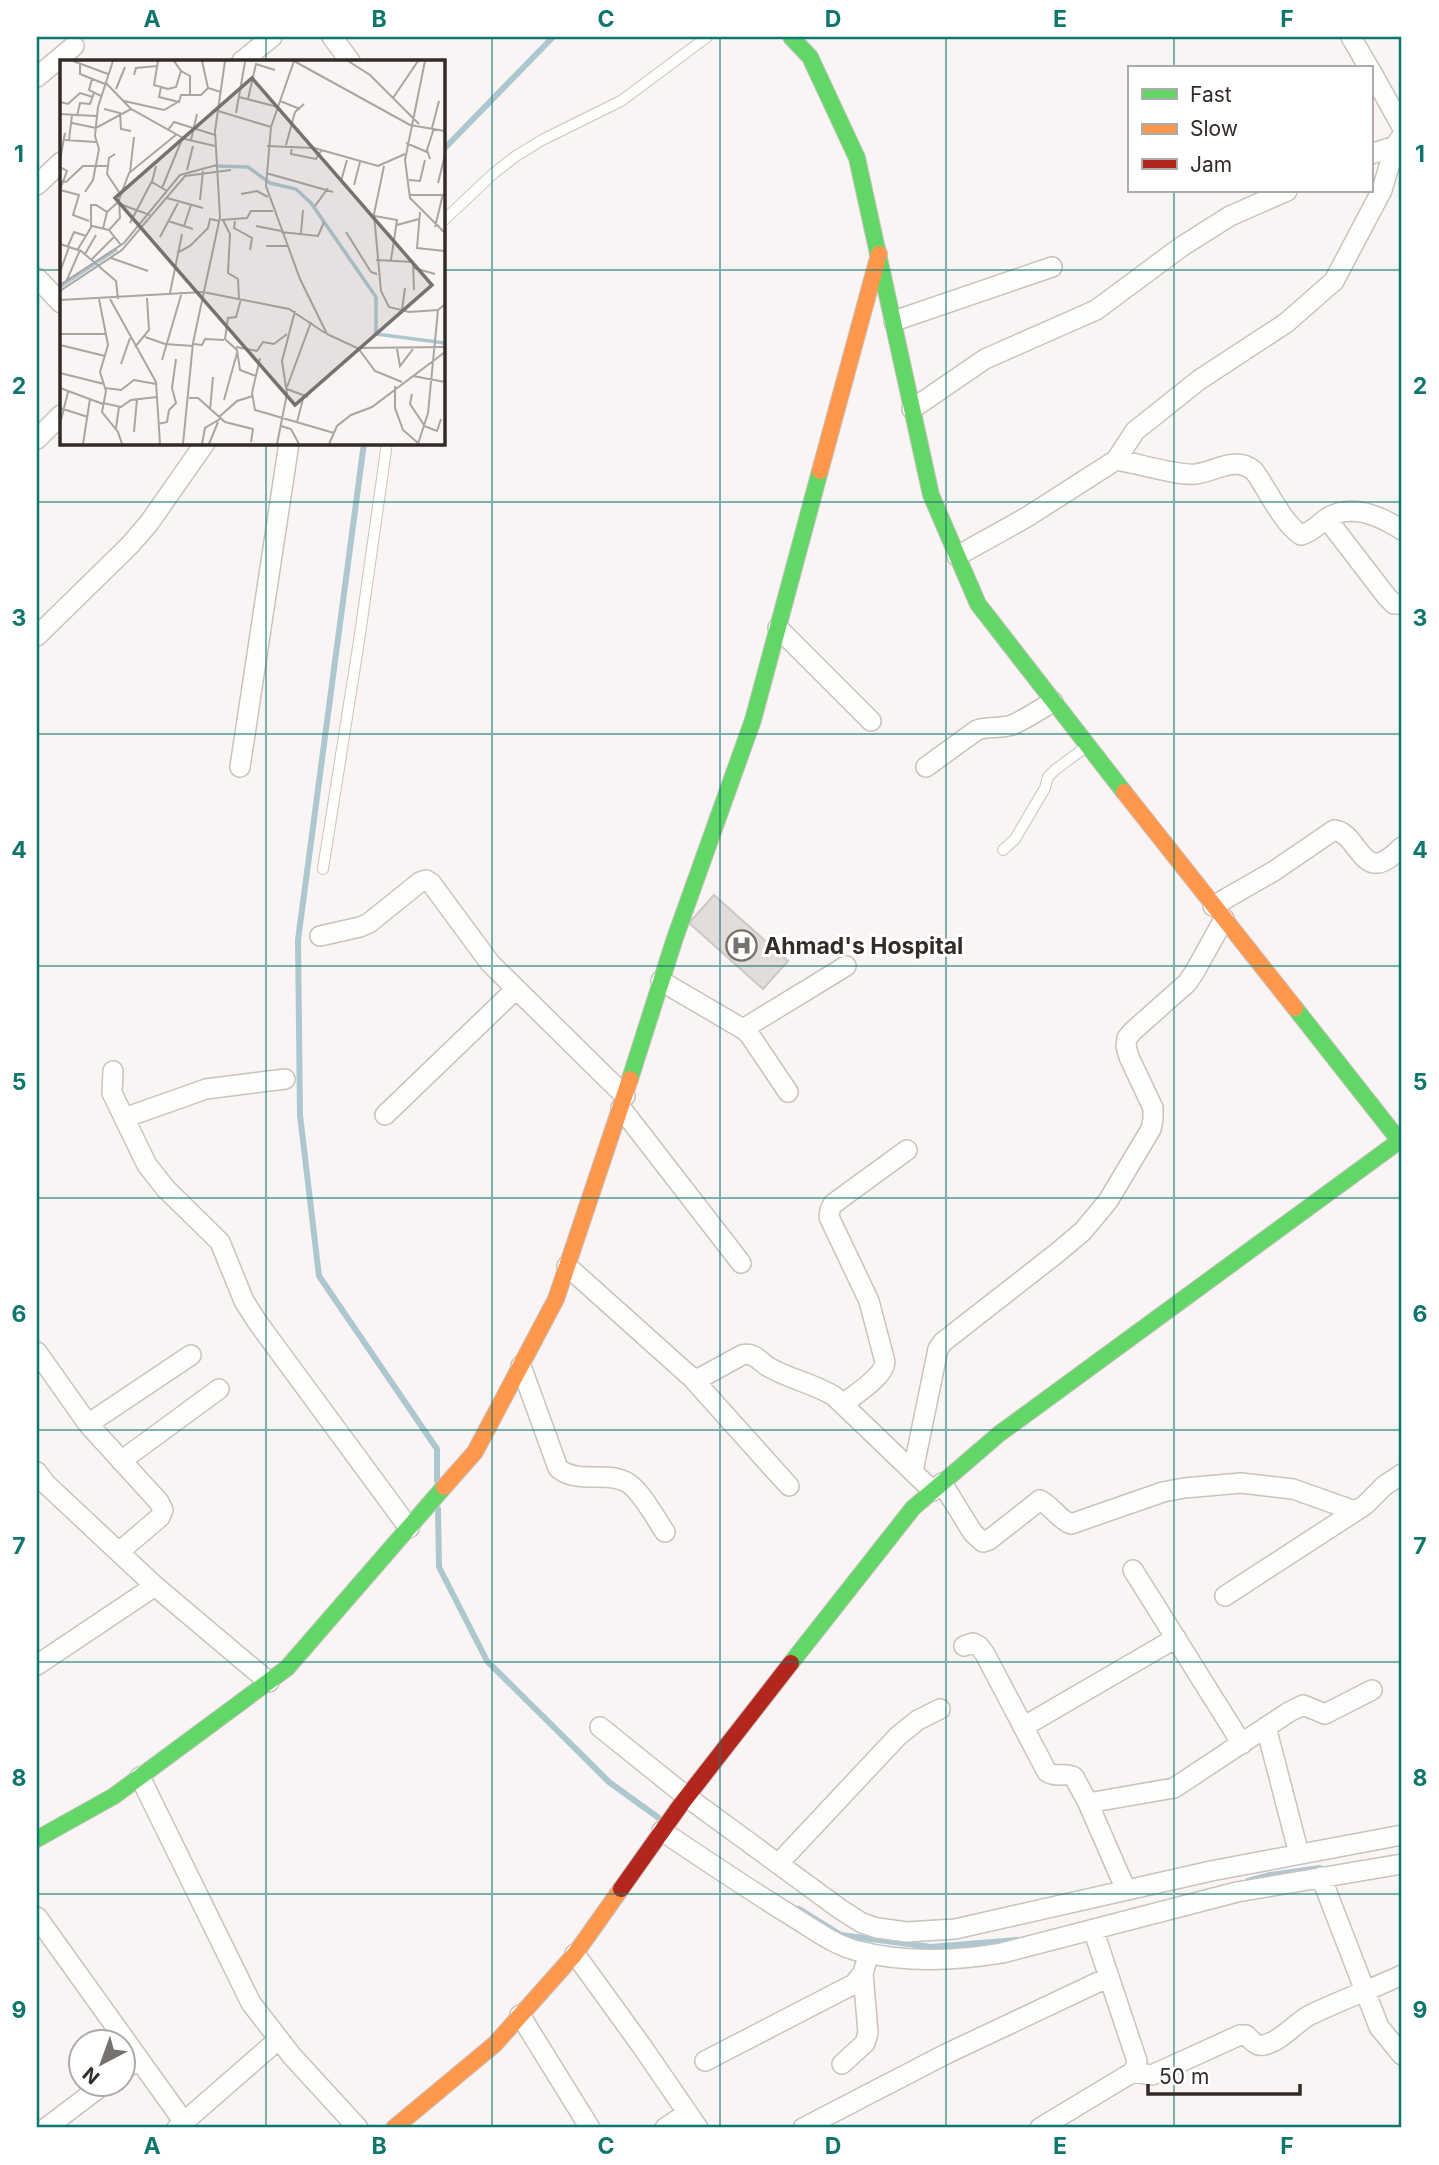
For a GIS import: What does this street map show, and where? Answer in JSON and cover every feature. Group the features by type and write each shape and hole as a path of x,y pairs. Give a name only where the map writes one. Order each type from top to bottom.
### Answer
{"street":[{"path":"243,60 272,37"},
{"path":"332,37 349,60"},
{"path":"394,2128 495,2044 575,1954 685,1800 913,1508 999,1434 1401,1142 978,604 931,495 857,158 810,57 791,37"},
{"path":"1351,37 1368,66"},
{"path":"37,77 74,46"},
{"path":"1372,74 1402,127"},
{"path":"1372,154 1398,141"},
{"path":"957,556 1027,517 1116,460 1135,430 1199,380 1286,324 1334,281 1382,190 1398,141"},
{"path":"37,185 60,163"},
{"path":"912,409 985,359 1096,310 1181,247 1230,216 1285,192"},
{"path":"37,1839 114,1796 287,1668 475,1452 521,1366 556,1299 568,1266 661,981 753,720 879,254"},
{"path":"894,321 1052,267"},
{"path":"37,278 60,302"},
{"path":"37,439 60,416"},
{"path":"37,636 130,545 149,523 204,444"},
{"path":"240,767 289,444"},
{"path":"1116,460 1194,474 1235,463 1245,465 1258,475 1274,503 1301,535 1309,533 1333,515 1350,512 1384,518 1402,530"},
{"path":"1327,519 1387,597 1394,604 1402,604"},
{"path":"778,628 871,721"},
{"path":"926,767 977,730 1010,726 1053,702"},
{"path":"913,1471 938,1349 943,1342 1083,1231 1108,1201 1151,1129 1153,1108 1129,1057 1126,1046 1128,1038 1194,974 1218,912 1334,830 1344,833 1365,858 1373,863 1380,863 1402,847"},
{"path":"320,936 369,923 420,882 426,880 431,883 482,954 623,1102 741,1264"},
{"path":"743,1029 846,966"},
{"path":"661,981 749,1034 788,1092"},
{"path":"385,1115 515,989"},
{"path":"113,1071 112,1093 153,1175 220,1242 244,1301 258,1323 415,1521"},
{"path":"124,1118 206,1090 285,1079"},
{"path":"843,1404 880,1374 886,1362 869,1301 829,1217 830,1210 834,1204 907,1150"},
{"path":"568,1266 692,1378 789,1486"},
{"path":"37,1352 88,1424 159,1502 163,1510 160,1517 119,1552"},
{"path":"692,1378 700,1378 747,1354 768,1367 825,1390 913,1471 938,1487 983,1542 1040,1500 1061,1519 1071,1524 1163,1492 1230,1484 1293,1489 1355,1511"},
{"path":"88,1424 191,1355"},
{"path":"521,1366 558,1468 573,1477 618,1479 627,1482 665,1532"},
{"path":"121,1461 219,1389"},
{"path":"37,1472 46,1484 155,1586 269,1682"},
{"path":"1225,1595 1365,1505 1384,1486 1402,1474"},
{"path":"1133,1570 1242,1744"},
{"path":"37,1665 155,1586"},
{"path":"1023,1727 1176,1638"},
{"path":"964,1646 973,1643 985,1654 1047,1772 1052,1776 1074,1777 1126,1890"},
{"path":"1088,1803 1174,1787 1303,1705 1325,1714 1373,1690"},
{"path":"778,1864 898,1736 918,1720 940,1709"},
{"path":"600,1727 685,1800 839,1909 862,1923 877,1928 907,1932 955,1929 1126,1890 1402,1835"},
{"path":"1266,1727 1299,1854"},
{"path":"140,1777 251,2003 292,2056 358,2128"},
{"path":"664,1829 826,1937 856,1951 935,1960 1002,1953 1237,1892 1402,1864"},
{"path":"1321,1877 1379,2028 1402,2055"},
{"path":"37,1917 139,2059 180,2125 279,2039"},
{"path":"1040,2128 1133,2072 1136,2066 1137,2061 1093,1929"},
{"path":"842,2064 865,2043 868,2033 863,1973 869,1953"},
{"path":"575,1954 642,2045 692,2120 665,2128"},
{"path":"705,2061 853,1984 863,1973"},
{"path":"1133,2072 1152,2075 1240,2035 1246,2035 1256,2045 1264,2045 1296,2027 1308,2016 1402,1975"},
{"path":"803,2128 946,2054 1109,1978"},
{"path":"520,2015 590,2128"},
{"path":"46,2128 86,2098"}],"lane":[{"path":"444,220 516,156 542,140 621,101 707,37"},
{"path":"323,869 387,444"},
{"path":"1003,850 1015,839 1045,788 1048,777 1087,745"}],"building":[{"path":"714,895 788,961 763,989 689,923"}],"waterway":[{"path":"444,149 553,37"},
{"path":"364,444 298,940 300,1115 319,1276 437,1449 437,1481"},
{"path":"438,1509 439,1567 487,1661 609,1782 663,1821"},
{"path":"1248,1881 1320,1868"},
{"path":"799,1909 841,1935 931,1947 1017,1940"}],"traffic: fast":[{"path":"791,37 810,57 857,158 931,495 978,604 1124,792"},
{"path":"630,1079 675,938 753,720 820,471"},
{"path":"1295,1008 1402,1144"},
{"path":"791,1663 913,1508 999,1434 1402,1139"},
{"path":"37,1839 114,1796 287,1668 444,1487"}],"traffic: slow":[{"path":"820,471 879,254"},
{"path":"1124,792 1295,1008"},
{"path":"444,1487 475,1452 556,1299 630,1079"},
{"path":"394,2128 495,2044 575,1954 621,1889"}],"traffic: jam":[{"path":"621,1889 682,1803 791,1663"}],"place":[{"name":"Ahmad's Hospital","path":"741,946"}]}
